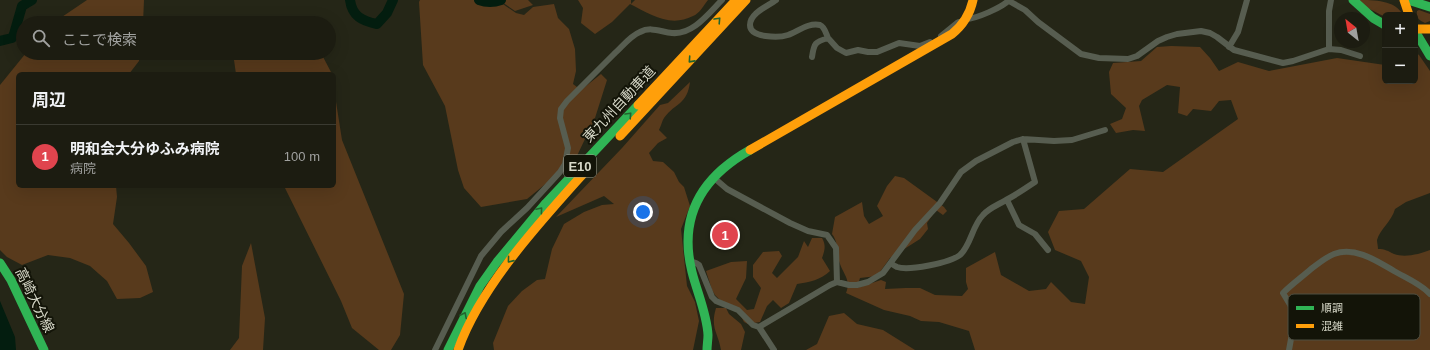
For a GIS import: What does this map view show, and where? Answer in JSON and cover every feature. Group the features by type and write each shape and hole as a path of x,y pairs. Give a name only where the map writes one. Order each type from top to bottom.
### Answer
{"main road":[{"name":"東九州自動車道","path":"448,350 480,286 497,262 546,203 736,0"},
{"name":"東九州自動車道","path":"458,350 469,325 485,297 504,268 542,220 746,0"},
{"path":"707,350 708,334 690,261 689,235 692,217 700,195 713,177 728,164 746,152 948,36 965,21 971,10 973,0"},
{"path":"1353,0 1373,18 1382,23"},
{"path":"1404,0 1408,12"},
{"path":"1408,0 1430,7"},
{"path":"1418,30 1430,29"},
{"path":"1418,35 1430,56"},
{"name":"高崎大分線","path":"0,263 11,280 44,350"}],"street":[{"path":"435,350 481,256 501,232 527,208 555,178 565,164 568,148 560,118 561,109 567,101 617,51 640,31 655,29 673,33 691,29 722,0"},
{"path":"776,0 755,14 750,25 751,31 758,35 783,36 804,27 819,25 825,29 828,38 837,48 846,53 858,50 877,52 898,43 920,46 944,34 957,23 974,18 1005,4 1009,0 1025,10 1038,22 1081,54 1092,56 1119,60 1128,59 1137,56 1162,39 1177,34 1201,31 1214,35 1234,50 1283,62 1293,61 1329,49 1340,50 1360,56"},
{"path":"1229,47 1238,32 1247,0"},
{"path":"1329,49 1329,6 1331,0"},
{"path":"812,57 816,42 828,38"},
{"path":"759,327 830,284 837,282 849,285 868,282 884,273 892,264 897,253 915,230 940,203 961,172 967,166 1013,142 1023,139 1054,141 1072,140 1105,130"},
{"path":"892,264 903,268 922,266 943,262 960,255 983,214 1035,182 1023,139"},
{"path":"713,177 731,192 790,223 808,231 827,235 836,248 837,282"},
{"path":"1007,200 1019,225 1035,234 1048,250"},
{"path":"1288,301 1283,293 1289,286 1318,263 1333,254 1350,252 1374,259 1430,294"},
{"path":"690,261 699,265 712,297 716,301 738,310 753,325 759,327 774,350"},
{"path":"1289,350 1291,340"}],"shaded area":[{"path":"87,0 144,0 143,16 63,16"},
{"path":"420,0 497,0 516,13 524,15 533,7 554,4 558,18 569,29 575,49 576,71 573,84 581,90 601,74 607,80 595,118 575,160 527,199 481,207 464,188 458,170 445,106 423,65"},
{"path":"499,0 528,0 533,5 515,11"},
{"path":"578,0 631,0 631,4 635,0 708,0 695,15 676,21 660,18 630,4 612,22 595,34 581,23 583,8"},
{"path":"1357,0 1384,2 1395,6 1401,12 1382,12 1382,15 1364,6"},
{"path":"1419,10 1430,14 1430,21 1425,23 1420,20 1417,11"},
{"path":"1171,46 1200,47 1219,71 1238,62 1269,71 1337,58 1382,65 1382,84 1418,84 1418,54 1419,55 1430,71 1430,193 1406,202 1395,209 1377,240 1378,249 1403,256 1430,250 1430,350 975,350 969,331 939,322 921,321 910,316 884,310 846,293 848,285 840,264 836,241 832,234 835,217 862,202 864,216 869,224 883,216 877,206 887,186 895,176 904,178 944,207 947,211 943,215 936,210 927,223 928,229 920,239 890,258 877,276 860,278 857,288 881,280 886,282 885,289 920,288 935,295 962,296 968,289 966,282 966,268 995,252 1001,275 1029,291 1046,289 1051,282 1071,302 1085,304 1089,277 1081,261 1055,250 1048,232 1059,211 1084,209 1130,169 1163,172 1238,119 1231,100 1219,101 1211,111 1193,109 1187,116 1178,113 1180,87 1167,85 1142,100 1139,106 1145,131 1133,130 1116,133 1110,124 1122,119 1126,108 1111,94 1109,72 1113,63 1141,61 1157,47"},
{"path":"20,60 139,60 131,72 16,72 16,188 116,188 117,197 113,224 146,266 153,292 140,298 117,299 107,281 90,266 70,258 48,255 22,265 7,257 0,250 0,85"},
{"path":"234,60 325,60 331,72 236,72"},
{"path":"690,82 689,89 684,99 668,113 659,130 667,138 658,143 649,153 653,161 663,162 674,172 679,182 684,187 690,206 681,229 687,286 695,302 699,321 693,350 494,350 493,343 508,306 522,291 537,280 545,279 552,249 564,224 584,212 602,205 614,204 604,196 556,217 622,148 660,105 668,103"},
{"path":"336,102 342,140 404,294 400,335 391,350 379,350 352,328 341,301 285,188 336,188"},
{"path":"812,238 822,238 825,248 822,258 830,271 819,279 797,284 789,303 781,308 773,300 767,306 760,322 748,324 744,322 739,312 719,299 712,290 706,271 731,262 747,261 746,278 736,299 747,310 754,309 761,288 753,277 753,265 763,252 779,251 782,256 772,273 777,278 798,257 804,241 808,247"},
{"path":"251,243 265,318 263,350 230,350 239,338 242,266"},
{"path":"0,301 15,337 16,350 0,350"},
{"path":"716,308 726,308 729,314 741,324 745,332 741,350 721,350 714,325"},
{"path":"844,313 857,324 883,330 915,350 806,350 817,344 829,316"}],"waterway":[{"path":"19,16 22,6 32,0"},
{"path":"350,0 355,14 362,19 377,24 387,13 393,0"},
{"path":"479,0 485,2 495,2 501,0"},
{"path":"0,41 12,38 16,27"}],"traffic: fast":[{"path":"1353,0 1373,18 1382,23"},
{"path":"1408,0 1430,7"},
{"path":"1418,36 1430,56"},
{"path":"448,350 480,286 497,262 546,203 638,105"},
{"path":"707,350 708,335 706,319 692,272 688,233 698,200 707,186 733,161 750,150"},
{"path":"0,263 11,280 44,350"}],"traffic: slow":[{"path":"638,105 736,0"},
{"path":"620,136 746,0"},
{"path":"750,150 952,34 966,19 973,0"},
{"path":"1404,0 1408,12"},
{"path":"1418,29 1430,29"},
{"path":"458,350 468,326 496,279 549,212 584,173"}],"place":[{"name":"明和会大分ゆふみ病院","path":"725,235"}]}
